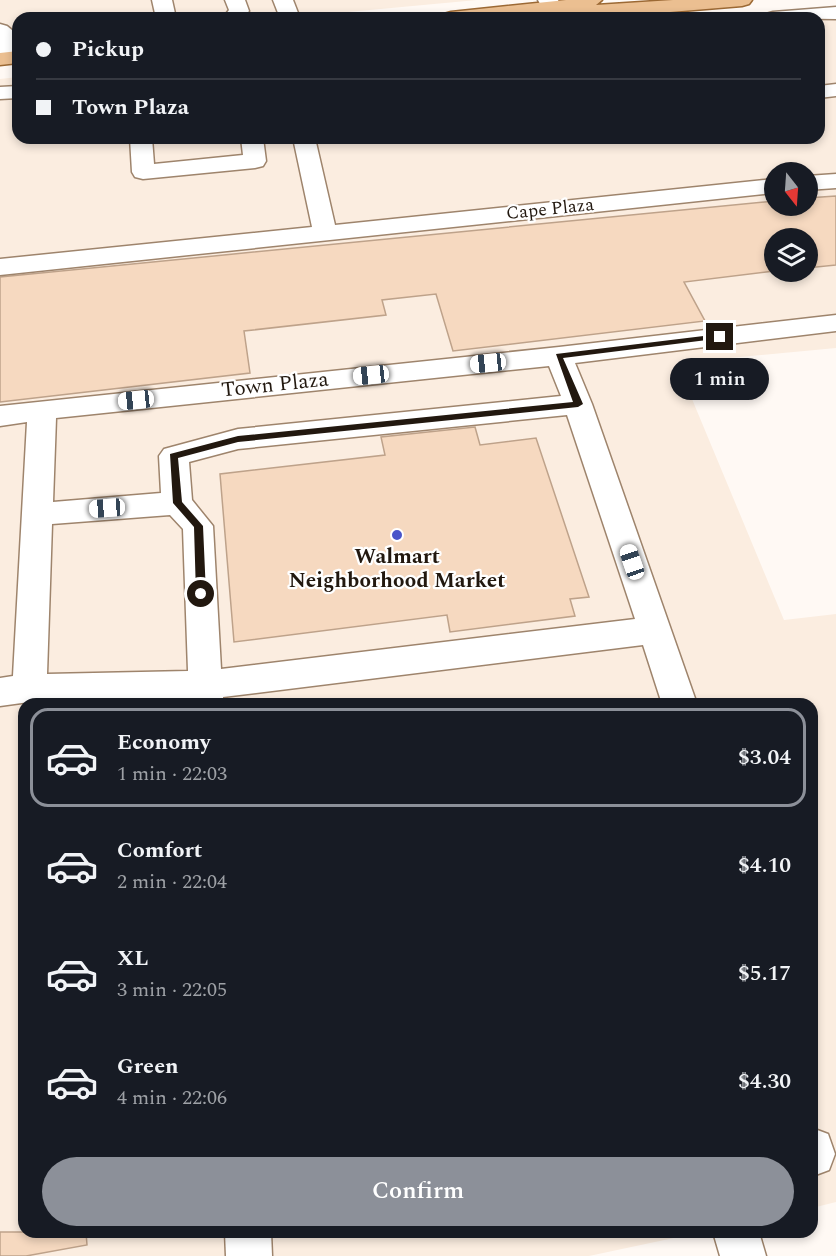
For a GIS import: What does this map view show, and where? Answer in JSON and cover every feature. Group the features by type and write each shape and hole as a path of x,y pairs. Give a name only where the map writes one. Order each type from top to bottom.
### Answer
{"main road":[{"path":"552,9 592,0"},
{"path":"518,12 552,9 609,11 742,0"}],"street":[{"path":"0,30 8,34 8,58"},
{"path":"141,144 143,172 255,161 253,144"},
{"path":"147,144 156,152 171,158 198,158 221,151 229,144"},
{"path":"305,144 325,232"},
{"path":"818,182 836,181"},
{"name":"Cape Plaza","path":"0,267 764,187"},
{"name":"Town Plaza","path":"0,416 559,356 836,323"},
{"path":"559,356 578,404 678,698"},
{"path":"205,694 198,526 177,503 174,456 238,439 578,404"},
{"path":"42,410 37,514 15,690 205,694 655,630"},
{"path":"37,514 177,503"},
{"path":"248,1238 249,1256"},
{"path":"738,1238 743,1256"}],"shaded area":[{"path":"0,0 477,0 348,12 12,12 12,44 0,45"},
{"path":"836,9 836,348 677,363 784,620 836,614 836,1202 818,1206 818,698 18,698 18,1238 674,1238 589,1256 0,1256 0,79 12,78 12,144 825,144 825,12 799,12"}],"building":[{"path":"836,196 836,265 818,267 818,228 764,228 764,272 684,282 705,321 453,351 436,294 382,300 386,315 244,331 250,373 0,402 0,277 764,202 764,216 818,216 818,197"},
{"name":"Walmart Neighborhood Market","path":"475,427 480,445 536,438 589,597 570,599 575,616 450,632 447,615 234,642 220,474 385,455 381,437"},
{"path":"0,1232 18,1232 18,1238 86,1238 87,1245 26,1256 0,1256"}],"place":[{"name":"Walmart Neighborhood Market","path":"397,535"}],"route":[{"path":"201,594 198,526 177,503 174,456 238,439 578,404 559,356 720,337"}]}
